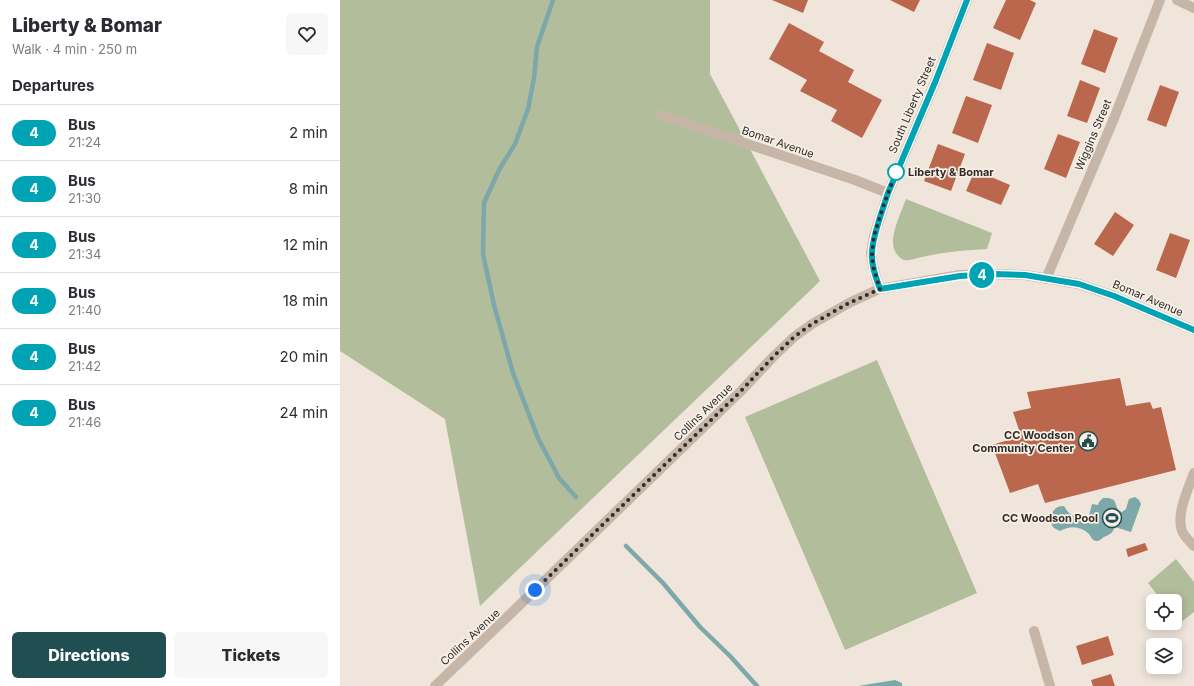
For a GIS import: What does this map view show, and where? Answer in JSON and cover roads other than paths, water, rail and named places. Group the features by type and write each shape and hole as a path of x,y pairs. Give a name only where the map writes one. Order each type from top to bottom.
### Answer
{"street":[{"name":"South Liberty Street","path":"880,289 873,266 872,253 874,236 888,193 936,80 967,0"},
{"name":"Wiggins Street","path":"1046,279 1115,116 1160,0"},
{"path":"1177,0 1194,8"},
{"name":"Bomar Avenue","path":"661,115 854,180 888,193"},
{"name":"Collins Avenue","path":"435,686 741,391 773,357 794,337 812,324 849,303 880,289 960,276 994,274 1017,275 1046,279"},
{"name":"Bomar Avenue","path":"1046,279 1079,284 1107,293 1194,330"},
{"path":"1194,473 1182,507 1180,520 1183,532 1194,546"},
{"path":"1034,631 1050,686"}],"water":[{"name":"CC Woodson Pool","path":"1135,497 1141,504 1131,532 1115,527 1111,534 1096,541 1082,529 1071,527 1060,531 1054,528 1051,523 1053,511 1059,506 1064,506 1068,512 1076,517 1086,519 1089,516 1092,504 1098,505 1103,498 1114,500 1118,510 1122,512 1126,509 1129,499"},
{"path":"895,680 902,683 902,686 858,686"}],"waterway":[{"path":"553,0 537,47 534,78 528,109 515,144 499,170 484,203 483,254 494,305 513,373 538,438 559,478 576,497"},
{"path":"626,546 663,583 700,627 730,656 757,686"}],"place":[{"name":"Liberty & Bomar","path":"896,172"},
{"name":"CC Woodson Community Center","path":"1088,441"},
{"name":"CC Woodson Pool","path":"1112,518"}]}
